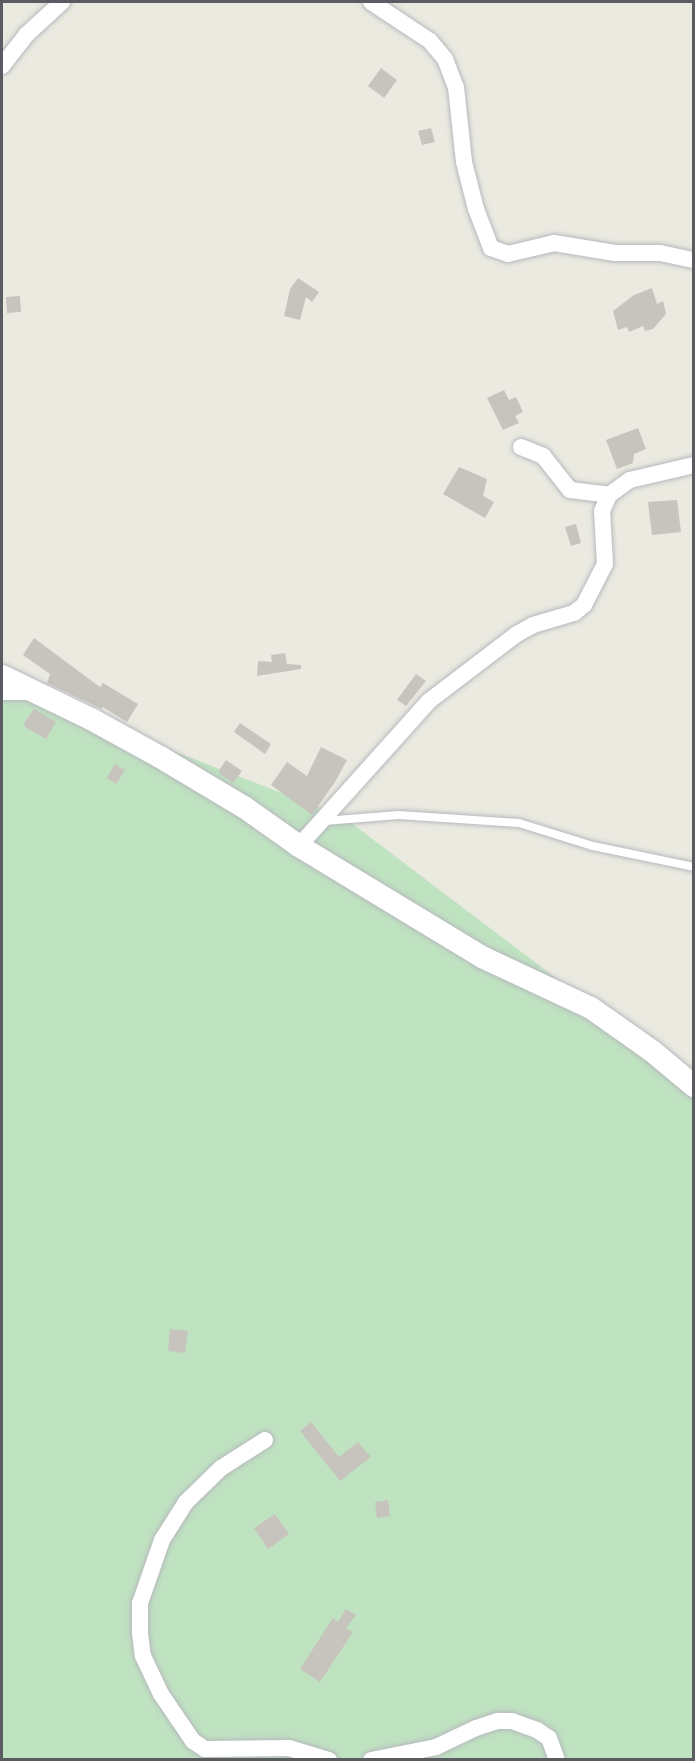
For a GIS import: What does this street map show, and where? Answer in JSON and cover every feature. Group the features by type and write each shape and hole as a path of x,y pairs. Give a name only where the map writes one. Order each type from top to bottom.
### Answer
{"street":[{"path":"2,66 26,35 62,2"},
{"path":"370,2 430,42 445,59 456,87 464,162 476,208 491,248 508,254 554,243 615,253 660,253 693,260"},
{"path":"521,447 543,456 570,490 609,495"},
{"path":"299,846 429,701 517,634 533,625 574,613 584,605 605,564 602,511 609,495 630,480 693,465"},
{"path":"2,676 36,692 216,790 299,846 482,957 591,1008 652,1051 693,1086"},
{"path":"2,692 36,692"},
{"path":"265,1440 214,1475 186,1502 162,1540 140,1603 143,1656 161,1694 193,1741 204,1749 289,1748 329,1760"},
{"path":"371,1760 436,1747 476,1728 498,1721 512,1721 531,1727 549,1738 557,1760"}],"lane":[{"path":"320,822 399,815 519,824 593,846 693,867"}],"green space":[{"path":"2,678 43,701 342,816 693,1082 693,1759 2,1759"}],"building":[{"path":"381,68 397,80 384,98 368,86"},
{"path":"431,128 435,142 422,145 418,131"},
{"path":"298,278 319,292 312,302 306,297 300,320 284,316 290,289"},
{"path":"652,288 657,304 663,301 666,314 653,329 645,331 643,326 629,332 627,327 618,330 613,311 634,295"},
{"path":"20,296 21,312 7,313 6,297"},
{"path":"504,390 509,400 516,397 523,412 515,416 519,423 503,430 487,398"},
{"path":"638,428 646,449 634,454 633,463 617,469 606,440"},
{"path":"459,467 487,479 483,496 494,502 485,518 443,494"},
{"path":"677,500 681,532 652,535 648,502"},
{"path":"576,524 581,543 571,546 565,527"},
{"path":"34,638 100,687 103,683 138,704 127,722 103,707 102,709 47,683 50,674 23,655"},
{"path":"285,653 287,664 301,665 301,669 257,676 258,661 272,662 271,655"},
{"path":"416,674 426,681 406,706 397,700"},
{"path":"34,709 56,722 46,739 25,727 24,723"},
{"path":"240,723 271,744 265,754 234,732"},
{"path":"321,747 347,760 312,815 271,785 287,762 307,776"},
{"path":"226,760 242,771 233,783 218,772"},
{"path":"115,764 125,770 116,784 107,778"},
{"path":"170,1329 188,1331 185,1353 168,1351"},
{"path":"311,1422 339,1457 358,1442 371,1457 340,1481 300,1431"},
{"path":"388,1500 390,1516 377,1518 375,1502"},
{"path":"275,1514 289,1534 268,1549 254,1528"},
{"path":"346,1609 356,1615 346,1628 353,1632 320,1682 300,1669 333,1618 338,1622"}]}
